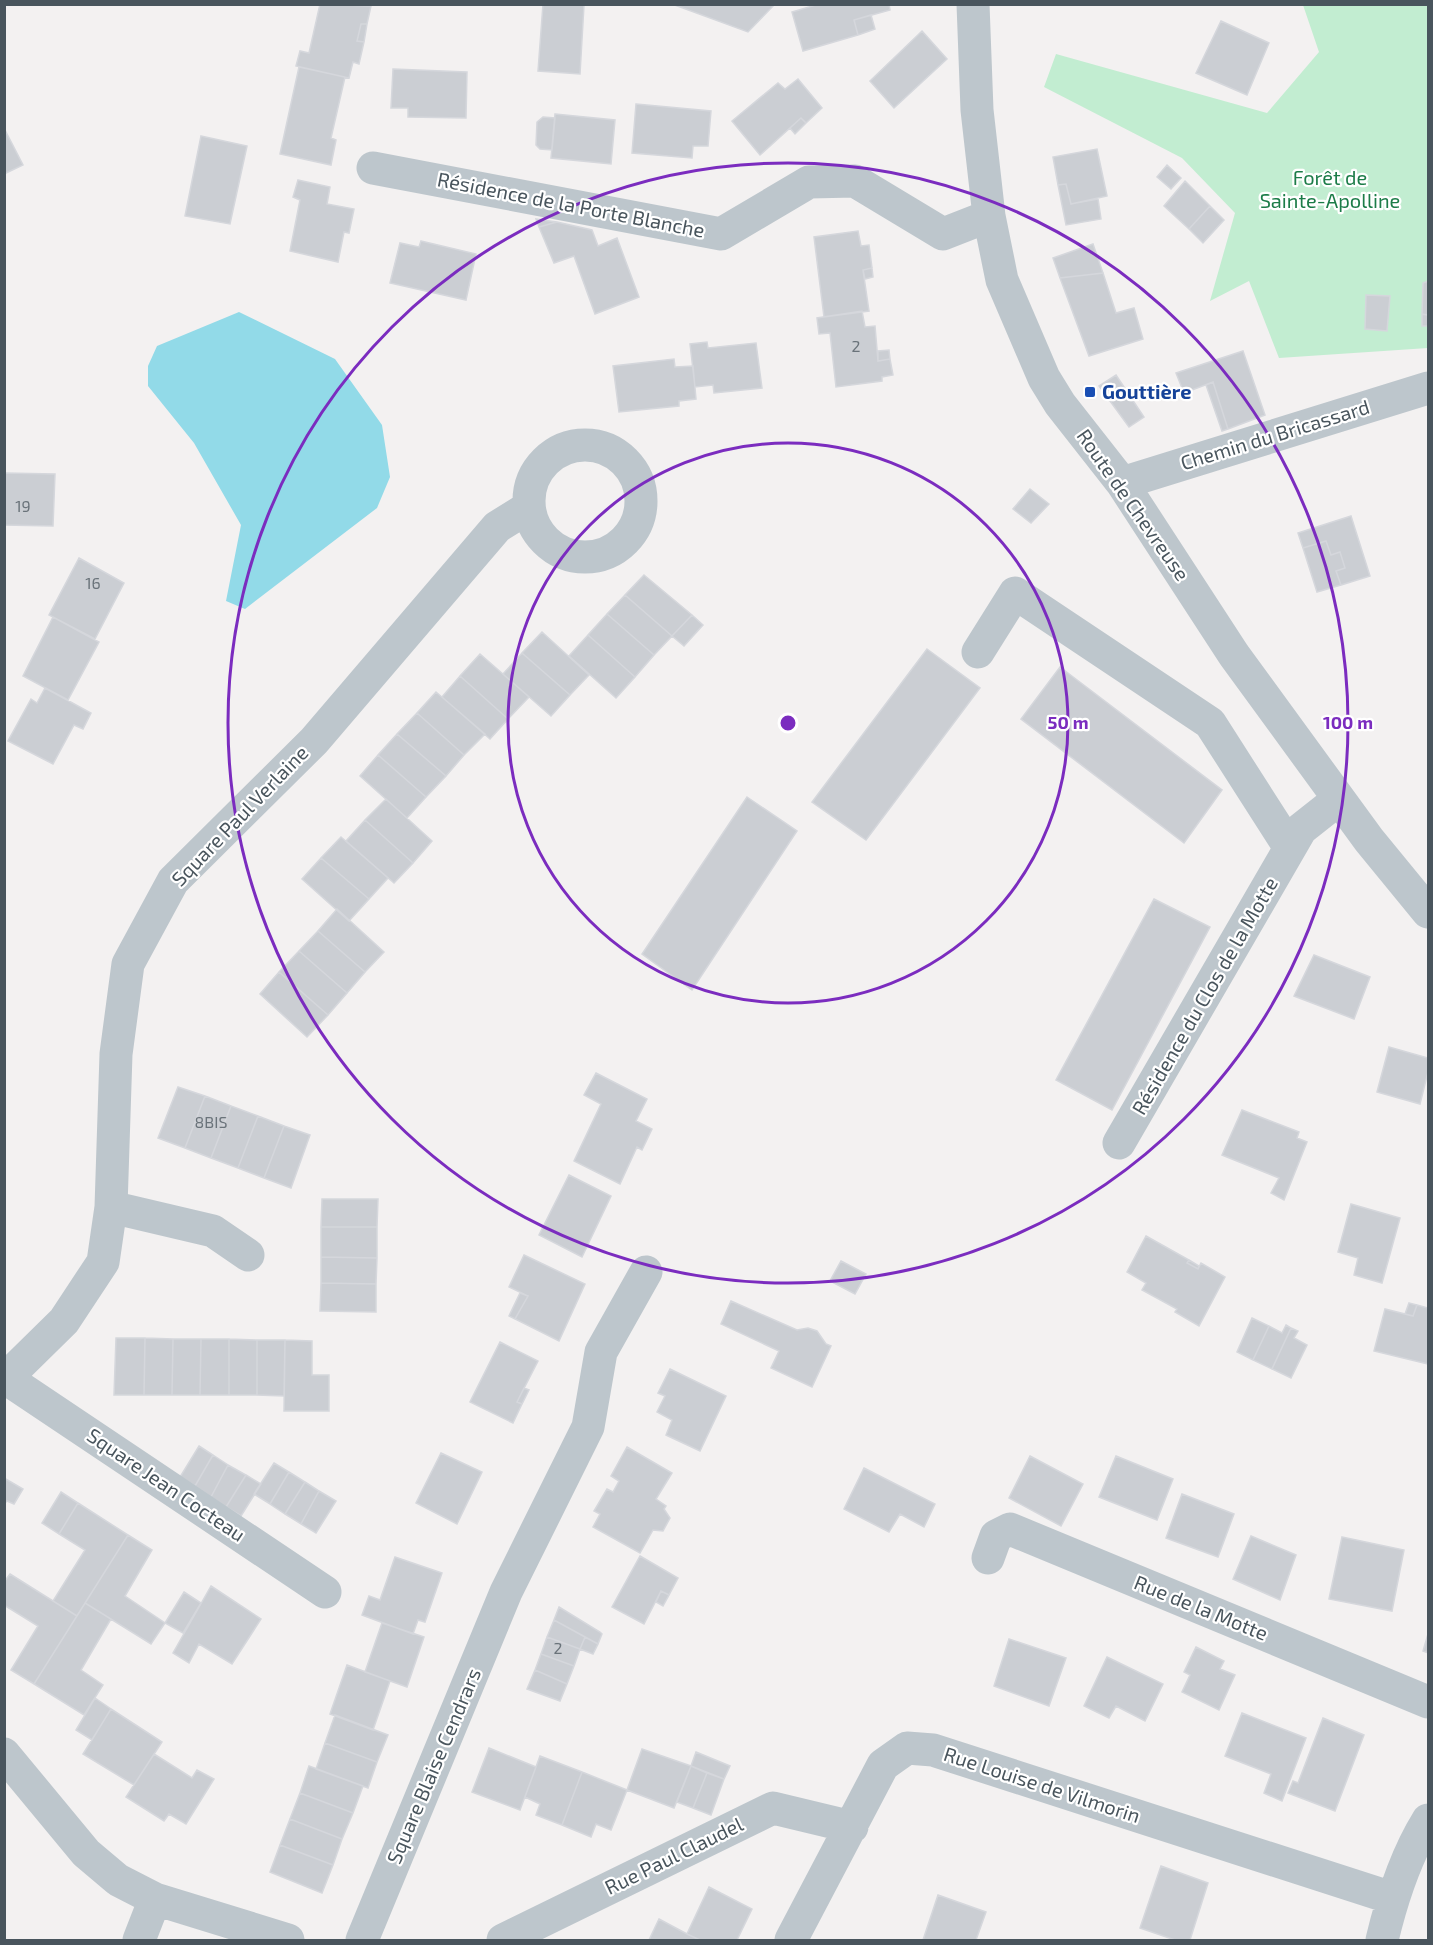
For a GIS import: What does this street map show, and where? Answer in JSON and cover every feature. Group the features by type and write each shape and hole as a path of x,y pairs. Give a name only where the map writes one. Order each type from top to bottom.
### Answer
{"street":[{"name":"Route de Chevreuse","path":"973,4 977,110 989,216 1002,280 1044,378 1060,404 1122,483 1234,655 1369,840 1428,912"},
{"name":"Résidence de la Porte Blanche","path":"373,168 720,234 809,182 855,181 943,234 989,216"},
{"name":"Chemin du Bricassard","path":"1122,483 1428,388"},
{"name":"Square Paul Verlaine","path":"6,1380 64,1321 103,1262 111,1207 116,1054 128,964 173,881 314,741 497,527 529,507"},
{"path":"978,652 1015,593 1210,723 1290,848"},
{"name":"Résidence du Clos de la Motte","path":"1119,1143 1301,829 1339,799"},
{"path":"111,1207 213,1230 248,1255"},
{"name":"Square Blaise Cendrars","path":"362,1941 506,1592 588,1427 601,1352 646,1272"},
{"name":"Square Jean Cocteau","path":"6,1380 325,1592"},
{"name":"Rue de la Motte","path":"988,1558 996,1536 1010,1529 1428,1702"},
{"name":"Rue Louise de Vilmorin","path":"791,1941 883,1765 907,1748 933,1749 1392,1898"},
{"path":"4,1754 86,1853 117,1880 155,1899 288,1941"},
{"name":"Rue Paul Claudel","path":"503,1941 773,1808 852,1827"},
{"path":"1382,1941 1392,1898 1416,1840 1428,1820"},
{"path":"139,1941 155,1899"}],"green space":[{"name":"Forêt de Sainte-Apolline","path":"1303,5 1428,5 1428,348 1279,358 1249,281 1210,301 1235,213 1182,158 1044,87 1056,54 1267,113 1319,52"}],"water":[{"path":"239,312 335,359 382,425 390,477 377,508 245,609 226,601 241,525 194,443 148,386 148,366 157,346"}],"building":[{"path":"320,4 371,6 367,24 361,24 357,41 364,42 359,64 353,62 349,78 296,66 300,51 309,53"},
{"path":"543,4 584,5 580,74 538,71"},
{"path":"672,4 773,4 774,5 748,32"},
{"path":"819,4 889,4 890,10 854,20 858,35 803,51 792,12"},
{"path":"871,15 875,29 858,35 854,20"},
{"path":"1221,21 1269,43 1247,95 1196,73"},
{"path":"361,24 367,24 364,42 357,41"},
{"path":"922,31 947,59 894,108 870,81"},
{"path":"299,67 345,77 331,138 336,140 331,165 280,154"},
{"path":"393,69 467,72 466,118 408,117 408,108 391,108"},
{"path":"798,79 822,108 806,123 801,118 760,155 732,121 778,83 785,89"},
{"path":"636,104 711,111 708,146 693,146 692,158 632,153"},
{"path":"555,114 615,120 611,164 551,158"},
{"path":"543,117 555,118 552,150 540,149 536,145 537,122"},
{"path":"801,118 806,123 795,134 790,128"},
{"path":"4,128 23,165 4,174"},
{"path":"201,136 247,146 230,224 185,216"},
{"path":"1097,149 1107,196 1071,204 1066,184 1058,185 1053,157"},
{"path":"1167,165 1181,178 1171,189 1157,177"},
{"path":"298,180 330,187 327,204 354,209 349,233 344,232 338,262 290,251 300,200 293,197"},
{"path":"1185,181 1210,206 1189,229 1164,206"},
{"path":"1066,184 1071,204 1098,199 1101,219 1066,225 1058,185"},
{"path":"1210,206 1224,220 1203,243 1189,229"},
{"path":"536,219 557,222 539,227"},
{"path":"557,222 592,230 598,246 617,238 639,297 595,314 574,256 554,263 539,227"},
{"path":"858,231 861,246 869,245 872,268 863,270 869,311 824,317 814,237"},
{"path":"421,241 476,254 466,300 390,283 400,243 419,247"},
{"path":"1093,244 1103,273 1060,278 1053,258"},
{"path":"872,268 873,277 865,279 863,270"},
{"path":"1103,273 1116,313 1134,308 1143,339 1089,356 1060,278"},
{"path":"1428,281 1428,315 1422,314 1423,283"},
{"path":"1366,295 1390,296 1387,331 1365,329"},
{"path":"862,311 865,327 875,326 878,361 890,359 893,375 882,377 882,381 836,387 830,333 819,334 817,318"},
{"path":"1422,314 1428,315 1428,326 1422,326"},
{"path":"707,342 708,348 756,343 762,388 714,393 713,385 695,387 690,344"},
{"path":"889,350 890,359 878,361 878,351"},
{"path":"1243,351 1265,415 1228,429 1213,382 1184,393 1176,373"},
{"path":"674,359 675,367 693,366 696,399 679,401 679,406 619,412 613,366"},
{"path":"1116,375 1144,417 1129,427 1099,386"},
{"path":"1213,382 1228,429 1222,431 1206,385"},
{"path":"4,473 55,474 53,526 4,525"},
{"path":"1030,489 1049,504 1031,523 1013,509"},
{"path":"1351,516 1370,576 1341,585 1336,571 1345,568 1340,552 1331,555 1326,541 1303,548 1298,533"},
{"path":"1326,541 1331,555 1340,552 1345,568 1336,571 1341,585 1317,592 1303,548"},
{"path":"79,558 124,583 95,639 49,615"},
{"path":"644,575 692,615 672,636 625,595"},
{"path":"625,595 672,636 654,655 607,614"},
{"path":"607,614 654,655 635,677 588,635"},
{"path":"692,615 703,625 684,646 672,636"},
{"path":"53,617 99,642 68,700 23,676"},
{"path":"542,632 589,675 570,695 522,653"},
{"path":"588,635 635,677 616,698 569,656"},
{"path":"927,649 980,688 866,840 812,802"},
{"path":"522,653 570,695 551,716 503,674"},
{"path":"480,654 529,697 508,719 460,676"},
{"path":"1060,667 1222,790 1184,843 1021,719"},
{"path":"460,676 508,719 490,739 442,697"},
{"path":"45,688 91,713 83,729 74,725 53,764 8,741 31,699 37,703"},
{"path":"436,692 485,734 464,755 417,713"},
{"path":"417,713 464,755 446,776 397,734"},
{"path":"397,734 446,776 426,797 378,755"},
{"path":"378,755 426,797 407,818 360,776"},
{"path":"747,797 797,831 692,990 642,954"},
{"path":"386,799 432,841 413,863 365,820"},
{"path":"365,820 413,863 394,883 346,841"},
{"path":"341,837 388,878 369,899 321,858"},
{"path":"321,858 369,899 349,921 302,879"},
{"path":"1154,899 1210,927 1112,1110 1056,1080"},
{"path":"337,909 384,952 365,972 318,931"},
{"path":"318,931 365,972 347,993 299,951"},
{"path":"299,951 347,993 328,1015 279,972"},
{"path":"1314,955 1370,977 1354,1019 1294,996"},
{"path":"279,972 328,1015 307,1037 260,994"},
{"path":"1389,1047 1428,1058 1428,1072 1420,1104 1377,1092"},
{"path":"596,1073 647,1099 636,1121 652,1129 642,1150 637,1147 620,1184 574,1161 601,1104 584,1095"},
{"path":"178,1087 205,1096 185,1148 158,1138"},
{"path":"205,1096 231,1106 211,1158 185,1148"},
{"path":"231,1106 258,1116 238,1168 211,1158"},
{"path":"1242,1110 1299,1132 1297,1138 1307,1142 1284,1200 1271,1193 1279,1178 1222,1155"},
{"path":"258,1116 284,1126 264,1178 238,1168"},
{"path":"284,1126 310,1135 291,1188 264,1178"},
{"path":"569,1175 611,1196 582,1257 539,1235"},
{"path":"322,1199 378,1199 377,1227 321,1227"},
{"path":"1351,1204 1400,1218 1382,1283 1354,1275 1358,1258 1338,1252"},
{"path":"321,1227 377,1227 377,1258 321,1257"},
{"path":"1146,1236 1189,1260 1187,1263 1198,1269 1201,1263 1225,1277 1199,1326 1175,1312 1177,1309 1142,1290 1146,1283 1127,1272"},
{"path":"524,1255 585,1284 559,1341 515,1319 528,1296 509,1287"},
{"path":"321,1257 377,1258 376,1284 321,1283"},
{"path":"1189,1260 1199,1266 1198,1269 1187,1263"},
{"path":"841,1261 866,1274 855,1294 830,1281"},
{"path":"321,1283 376,1284 376,1312 320,1311"},
{"path":"520,1293 528,1296 515,1319 509,1316"},
{"path":"731,1301 797,1330 808,1328 817,1331 826,1344 831,1346 812,1387 771,1368 779,1351 721,1324"},
{"path":"1409,1303 1417,1305 1413,1316 1405,1314"},
{"path":"1417,1305 1428,1308 1428,1364 1374,1351 1385,1309 1413,1316"},
{"path":"1252,1318 1269,1326 1253,1360 1237,1352"},
{"path":"1286,1325 1291,1328 1272,1369 1253,1360 1269,1326 1282,1333"},
{"path":"1291,1328 1298,1331 1294,1338 1307,1345 1291,1378 1272,1369"},
{"path":"116,1338 145,1338 144,1395 114,1395"},
{"path":"145,1338 173,1339 172,1395 144,1395"},
{"path":"173,1339 201,1339 200,1395 172,1395"},
{"path":"201,1339 229,1339 229,1395 200,1395"},
{"path":"229,1339 257,1340 257,1395 229,1395"},
{"path":"257,1340 285,1340 284,1396 257,1395"},
{"path":"285,1340 312,1341 312,1375 329,1375 329,1411 284,1411"},
{"path":"500,1342 538,1361 517,1402 522,1404 513,1423 470,1402"},
{"path":"670,1369 726,1396 700,1451 666,1435 672,1420 657,1412 665,1396 658,1393"},
{"path":"524,1388 529,1390 522,1404 517,1402"},
{"path":"199,1446 213,1455 195,1486 180,1477"},
{"path":"627,1447 672,1473 656,1499 666,1506 664,1509 670,1518 663,1531 653,1530 640,1553 593,1527 600,1514 594,1511 607,1489 613,1492 619,1481 611,1476"},
{"path":"441,1453 482,1472 457,1524 416,1503"},
{"path":"213,1455 228,1465 211,1497 195,1486"},
{"path":"1030,1456 1083,1484 1061,1526 1009,1498"},
{"path":"1116,1456 1173,1479 1157,1520 1099,1497"},
{"path":"274,1463 289,1472 270,1504 254,1494"},
{"path":"228,1465 246,1475 226,1507 211,1497"},
{"path":"864,1468 935,1504 924,1527 900,1514 889,1532 844,1509"},
{"path":"289,1472 305,1482 285,1514 270,1504"},
{"path":"246,1475 261,1484 241,1516 226,1507"},
{"path":"4,1478 23,1489 14,1504 7,1501 4,1504"},
{"path":"305,1482 319,1491 301,1524 285,1514"},
{"path":"319,1491 336,1501 316,1533 301,1524"},
{"path":"61,1492 78,1503 59,1534 42,1523"},
{"path":"1182,1494 1234,1514 1218,1557 1166,1538"},
{"path":"78,1503 128,1535 77,1616 53,1601 85,1550 59,1534"},
{"path":"128,1535 152,1550 125,1596 165,1623 151,1644 85,1603"},
{"path":"1251,1536 1296,1555 1280,1600 1233,1579"},
{"path":"1342,1537 1404,1550 1392,1611 1329,1599"},
{"path":"640,1556 678,1578 669,1595 661,1591 644,1624 612,1607"},
{"path":"395,1557 442,1573 425,1622 418,1620 413,1634 362,1615 369,1596 380,1600"},
{"path":"10,1574 77,1616 34,1684 11,1670 38,1626 4,1605 4,1582"},
{"path":"211,1586 261,1619 232,1664 199,1644 189,1663 173,1653"},
{"path":"661,1591 669,1595 663,1606 656,1602"},
{"path":"184,1592 201,1603 183,1633 165,1623"},
{"path":"85,1603 111,1619 81,1670 103,1685 84,1715 34,1684"},
{"path":"559,1607 600,1632 602,1634 598,1644 554,1620"},
{"path":"554,1620 585,1637 580,1649 547,1637"},
{"path":"382,1623 424,1637 407,1687 365,1672"},
{"path":"1428,1634 1428,1653 1423,1651"},
{"path":"547,1637 580,1649 574,1666 541,1654"},
{"path":"585,1637 598,1644 593,1654 580,1649"},
{"path":"1009,1639 1066,1658 1049,1706 994,1686"},
{"path":"1196,1647 1224,1661 1220,1669 1235,1675 1219,1710 1182,1692 1190,1675 1184,1672"},
{"path":"541,1654 574,1666 567,1684 535,1670"},
{"path":"1107,1657 1163,1684 1145,1721 1116,1706 1109,1718 1084,1706"},
{"path":"347,1665 390,1681 373,1730 330,1714"},
{"path":"535,1670 567,1684 560,1701 527,1689"},
{"path":"95,1698 111,1709 92,1740 76,1730"},
{"path":"111,1709 162,1742 134,1785 83,1754"},
{"path":"1242,1713 1306,1738 1282,1801 1264,1793 1271,1774 1225,1756"},
{"path":"335,1715 388,1735 377,1762 325,1743"},
{"path":"1323,1718 1364,1735 1335,1811 1288,1793 1293,1781 1298,1783"},
{"path":"325,1743 377,1762 368,1788 316,1769"},
{"path":"489,1748 536,1767 520,1810 472,1792"},
{"path":"642,1749 691,1766 674,1808 627,1790"},
{"path":"696,1752 730,1766 724,1779 691,1766"},
{"path":"154,1754 192,1778 197,1770 214,1779 186,1824 169,1814 164,1821 126,1797"},
{"path":"540,1756 582,1772 562,1825 536,1815 540,1804 525,1797"},
{"path":"309,1766 363,1786 353,1813 300,1793"},
{"path":"691,1766 707,1773 693,1808 677,1802"},
{"path":"582,1772 627,1790 611,1830 596,1824 591,1837 562,1825"},
{"path":"707,1773 724,1779 711,1815 693,1808"},
{"path":"300,1793 353,1813 342,1839 290,1819"},
{"path":"290,1819 342,1839 333,1865 280,1845"},
{"path":"280,1845 333,1865 322,1893 270,1872"},
{"path":"1161,1866 1208,1883 1190,1940 1175,1940 1140,1928"},
{"path":"709,1887 752,1909 737,1940 700,1940 687,1934"},
{"path":"938,1895 986,1912 976,1940 923,1940"},
{"path":"659,1919 687,1934 700,1940 649,1940"}],"place":[{"name":"Gouttière","path":"1090,392"}]}
